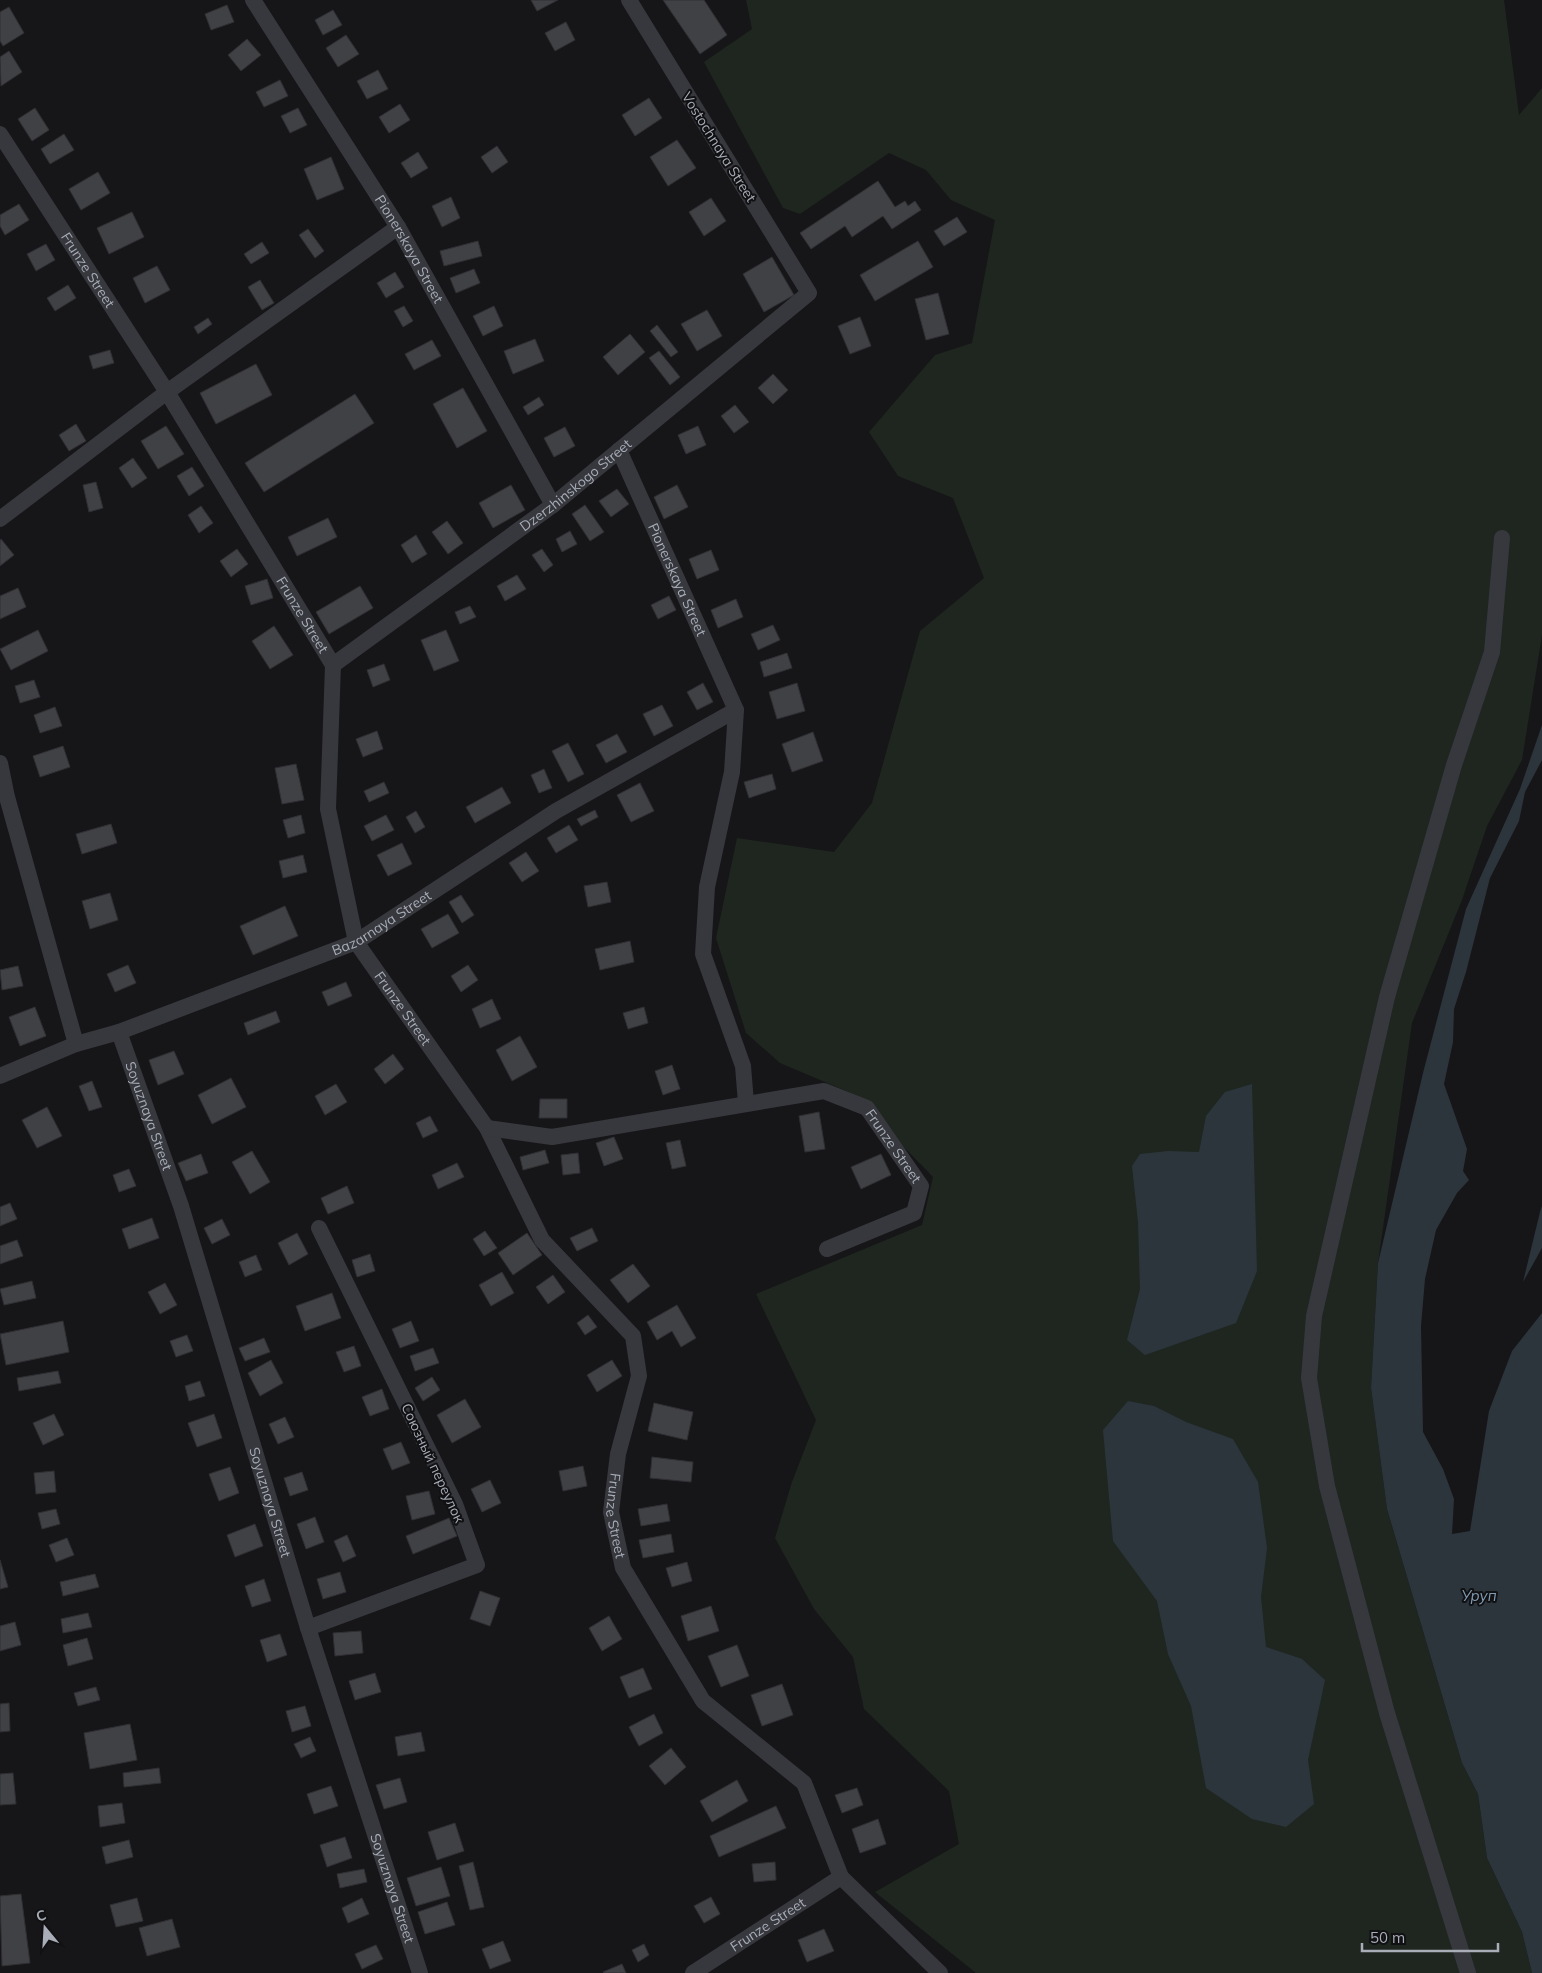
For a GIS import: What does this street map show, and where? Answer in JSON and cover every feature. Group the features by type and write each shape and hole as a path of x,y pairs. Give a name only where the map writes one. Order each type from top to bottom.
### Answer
{"street":[{"name":"Pionerskaya Street","path":"253,0 398,226 552,504"},
{"name":"Vostochnaya Street","path":"628,0 809,293"},
{"name":"Frunze Street","path":"0,134 167,392 333,665 328,809 356,942 487,1128 542,1240 633,1336 639,1376 618,1454 612,1512 623,1568 702,1701 804,1782 841,1877 940,1973"},
{"path":"0,519 167,392 398,226"},
{"name":"Dzerzhinskogo Street","path":"333,665 552,504 809,293"},
{"name":"Pionerskaya Street","path":"619,450 736,710"},
{"path":"1468,1973 1387,1713 1328,1486 1309,1378 1314,1316 1387,997 1454,765 1492,652 1502,538"},
{"path":"736,710 732,772 707,887 703,954 743,1066 746,1103"},
{"name":"Bazarnaya Street","path":"0,1076 76,1044 119,1032 356,942 556,811 736,710"},
{"path":"0,762 7,797 76,1044"},
{"name":"Soyuznaya Street","path":"119,1032 181,1206 308,1628 420,1973"},
{"name":"Frunze Street","path":"487,1128 552,1137 824,1091 867,1108 921,1186 914,1213 827,1249"},
{"name":"Союзный переулок","path":"308,1628 477,1565 455,1504 319,1228"},
{"name":"Frunze Street","path":"694,1973 841,1877"}],"shaded area":[{"path":"746,0 1504,0 1519,115 1542,88 1542,635 1522,760 1487,826 1462,900 1412,1023 1378,1263 1371,1388 1387,1509 1462,1763 1478,1794 1487,1858 1522,1932 1532,1973 976,1973 875,1892 959,1844 949,1791 864,1709 853,1657 814,1609 775,1538 792,1482 816,1420 756,1294 922,1225 933,1177 851,1093 780,1063 746,1033 716,938 737,838 834,852 872,803 920,631 984,578 953,498 898,476 869,432 935,355 972,343 995,220 951,200 926,170 889,153 800,214 783,208 704,62 752,29"}],"water":[{"name":"Уруп","path":"1542,725 1542,760 1525,792 1519,821 1490,878 1466,972 1454,1009 1453,1042 1444,1084 1467,1149 1463,1171 1469,1180 1457,1193 1436,1230 1425,1279 1421,1326 1423,1432 1443,1469 1454,1499 1452,1534 1470,1531 1489,1411 1512,1351 1542,1313 1542,1973 1532,1973 1522,1932 1487,1858 1478,1794 1462,1763 1387,1509 1371,1388 1378,1263 1423,1073 1466,909 1520,789"},
{"path":"1252,1084 1257,1271 1236,1323 1145,1355 1127,1340 1140,1289 1138,1222 1132,1166 1140,1154 1168,1151 1199,1152 1206,1116 1225,1092"},
{"path":"1542,1206 1542,1248 1523,1282 1540,1212"},
{"path":"1128,1401 1154,1406 1186,1422 1233,1439 1258,1482 1267,1548 1261,1597 1266,1647 1302,1659 1325,1680 1308,1760 1314,1804 1286,1827 1252,1819 1206,1788 1191,1706 1168,1654 1157,1601 1113,1541 1103,1430"}],"building":[{"path":"531,0 558,0 537,11"},
{"path":"663,0 704,0 727,35 700,54"},
{"path":"227,5 234,22 211,30 205,14"},
{"path":"9,7 24,33 3,46 0,41 0,12"},
{"path":"333,10 342,25 323,35 315,20"},
{"path":"566,22 575,40 555,51 545,33"},
{"path":"346,35 359,54 338,67 326,48"},
{"path":"247,39 261,55 241,71 228,55"},
{"path":"9,51 22,72 1,86 0,57"},
{"path":"378,70 388,89 367,99 357,81"},
{"path":"280,80 288,96 264,107 256,92"},
{"path":"649,98 662,118 635,136 622,115"},
{"path":"400,104 410,120 389,133 379,117"},
{"path":"35,108 49,130 32,141 18,119"},
{"path":"298,108 307,125 290,133 281,116"},
{"path":"64,134 74,150 50,164 41,149"},
{"path":"677,140 696,168 668,186 650,157"},
{"path":"497,146 508,162 492,173 481,157"},
{"path":"418,152 428,168 411,178 401,163"},
{"path":"331,157 344,189 317,200 304,169"},
{"path":"98,172 110,193 81,210 69,189"},
{"path":"878,181 895,207 905,201 908,206 915,201 921,210 892,229 883,216 852,237 845,226 811,249 800,233"},
{"path":"451,197 460,218 442,227 432,206"},
{"path":"711,198 726,221 704,236 689,212"},
{"path":"19,204 29,220 5,235 0,226 0,215"},
{"path":"132,212 144,237 109,254 97,228"},
{"path":"957,217 967,232 944,246 934,231"},
{"path":"308,229 324,251 315,258 299,235"},
{"path":"478,241 482,256 444,266 440,251"},
{"path":"918,241 933,267 875,301 860,275"},
{"path":"262,242 269,253 251,264 244,254"},
{"path":"46,244 55,260 36,271 27,254"},
{"path":"772,257 794,295 764,312 743,274"},
{"path":"157,266 170,290 145,303 133,278"},
{"path":"474,269 480,283 456,293 450,278"},
{"path":"395,272 404,287 386,298 377,283"},
{"path":"260,280 274,303 262,310 248,287"},
{"path":"68,285 76,298 55,311 47,298"},
{"path":"938,293 949,334 926,340 915,299"},
{"path":"404,306 413,321 403,327 394,311"},
{"path":"494,306 503,326 483,336 473,316"},
{"path":"707,310 722,336 697,351 681,324"},
{"path":"860,317 871,346 850,354 838,326"},
{"path":"208,318 212,324 198,334 194,327"},
{"path":"657,325 678,352 671,357 650,331"},
{"path":"630,334 645,352 618,375 603,357"},
{"path":"535,339 544,361 513,374 504,351"},
{"path":"432,340 441,356 414,370 405,354"},
{"path":"110,350 114,363 93,369 89,356"},
{"path":"659,351 680,377 670,385 649,358"},
{"path":"256,364 272,395 216,424 200,393"},
{"path":"773,374 788,390 773,404 758,388"},
{"path":"463,388 487,431 457,448 433,404"},
{"path":"355,394 374,423 264,492 245,463"},
{"path":"539,397 544,405 528,415 523,407"},
{"path":"735,405 749,422 734,433 721,416"},
{"path":"76,424 86,441 69,451 59,435"},
{"path":"166,426 184,454 158,469 141,441"},
{"path":"698,426 706,445 686,454 678,435"},
{"path":"565,427 575,446 554,457 544,438"},
{"path":"133,458 147,478 132,488 119,468"},
{"path":"192,467 204,486 189,496 177,476"},
{"path":"96,482 103,508 89,512 83,485"},
{"path":"511,485 525,510 493,528 479,503"},
{"path":"677,485 688,507 664,519 654,497"},
{"path":"617,489 629,504 611,517 599,501"},
{"path":"585,505 604,532 590,541 572,514"},
{"path":"201,506 213,523 199,533 188,515"},
{"path":"328,518 337,537 297,556 288,537"},
{"path":"447,521 463,543 448,554 432,532"},
{"path":"570,531 577,544 562,552 556,539"},
{"path":"416,535 427,554 412,563 401,545"},
{"path":"1,539 14,555 0,566 0,541"},
{"path":"237,549 248,564 231,577 220,561"},
{"path":"542,549 553,565 544,572 532,555"},
{"path":"711,550 719,570 697,579 689,559"},
{"path":"517,575 526,589 505,601 497,586"},
{"path":"267,579 273,598 251,605 245,586"},
{"path":"360,586 373,608 329,634 316,612"},
{"path":"18,588 26,607 0,619 0,596"},
{"path":"669,596 676,610 658,619 651,605"},
{"path":"736,599 743,617 718,628 711,610"},
{"path":"470,606 476,617 460,624 455,612"},
{"path":"773,625 780,640 758,650 751,634"},
{"path":"274,626 293,655 270,669 252,641"},
{"path":"38,630 48,651 11,670 0,649"},
{"path":"446,630 459,661 434,671 421,640"},
{"path":"787,653 792,668 764,677 760,662"},
{"path":"384,664 390,680 373,687 367,670"},
{"path":"34,680 40,697 20,703 15,686"},
{"path":"703,683 713,702 697,710 687,692"},
{"path":"797,683 805,711 777,719 769,692"},
{"path":"662,705 673,726 654,736 643,714"},
{"path":"55,707 62,726 40,733 34,715"},
{"path":"377,731 383,749 363,757 356,739"},
{"path":"813,732 823,761 792,772 782,744"},
{"path":"617,734 627,752 606,763 596,745"},
{"path":"568,743 584,774 568,782 552,751"},
{"path":"63,746 70,767 40,777 33,756"},
{"path":"296,764 304,800 282,804 275,768"},
{"path":"544,769 552,788 539,793 531,775"},
{"path":"772,774 776,789 749,798 744,782"},
{"path":"384,782 389,793 369,802 364,791"},
{"path":"640,783 654,811 631,822 617,795"},
{"path":"502,787 511,803 475,823 466,807"},
{"path":"595,810 598,817 581,826 577,819"},
{"path":"416,811 425,827 415,833 406,817"},
{"path":"301,815 305,833 288,838 283,820"},
{"path":"386,815 394,830 372,841 364,826"},
{"path":"111,824 117,843 82,854 76,834"},
{"path":"569,825 578,840 556,853 547,838"},
{"path":"402,843 412,864 388,876 377,855"},
{"path":"526,852 539,871 522,882 509,863"},
{"path":"303,855 307,872 283,878 279,861"},
{"path":"607,882 611,902 588,907 584,886"},
{"path":"110,893 118,920 90,929 82,901"},
{"path":"461,895 474,915 462,923 449,902"},
{"path":"285,906 298,936 253,955 240,926"},
{"path":"448,914 459,933 432,948 421,929"},
{"path":"630,941 634,962 600,970 595,949"},
{"path":"128,965 136,983 115,992 107,974"},
{"path":"468,965 478,980 461,992 451,976"},
{"path":"18,966 23,986 2,990 0,970"},
{"path":"346,982 352,996 328,1006 322,992"},
{"path":"492,999 501,1019 480,1028 472,1009"},
{"path":"35,1007 46,1036 20,1046 9,1017"},
{"path":"644,1007 648,1023 628,1029 623,1013"},
{"path":"276,1011 280,1022 248,1035 244,1023"},
{"path":"520,1036 537,1067 512,1081 496,1050"},
{"path":"174,1051 184,1074 158,1085 149,1060"},
{"path":"393,1054 404,1069 385,1084 374,1069"},
{"path":"672,1065 680,1089 663,1095 655,1071"},
{"path":"231,1078 246,1107 212,1124 198,1095"},
{"path":"92,1081 102,1107 89,1111 79,1086"},
{"path":"336,1084 347,1102 325,1115 315,1096"},
{"path":"540,1099 567,1099 567,1118 539,1118"},
{"path":"47,1107 62,1136 37,1148 22,1120"},
{"path":"819,1112 825,1149 805,1152 799,1116"},
{"path":"430,1116 438,1131 423,1138 416,1123"},
{"path":"614,1137 623,1159 604,1166 596,1143"},
{"path":"680,1140 686,1166 672,1169 666,1143"},
{"path":"545,1150 549,1163 523,1170 520,1157"},
{"path":"252,1151 270,1182 250,1194 232,1162"},
{"path":"578,1153 580,1173 563,1175 561,1155"},
{"path":"201,1154 208,1173 186,1181 178,1163"},
{"path":"881,1154 891,1175 861,1189 851,1167"},
{"path":"457,1163 464,1177 438,1189 432,1175"},
{"path":"129,1169 136,1186 119,1192 113,1175"},
{"path":"347,1186 354,1203 328,1214 321,1198"},
{"path":"10,1203 17,1219 0,1226 0,1207"},
{"path":"152,1218 159,1238 129,1249 122,1229"},
{"path":"222,1219 230,1235 212,1244 204,1228"},
{"path":"592,1228 598,1241 577,1251 570,1238"},
{"path":"485,1231 497,1248 484,1256 473,1239"},
{"path":"297,1233 308,1254 289,1265 278,1243"},
{"path":"527,1233 542,1255 513,1275 498,1253"},
{"path":"17,1240 23,1256 0,1264 0,1246"},
{"path":"370,1254 375,1271 357,1277 352,1260"},
{"path":"256,1255 262,1270 245,1277 239,1262"},
{"path":"633,1264 650,1286 628,1303 610,1280"},
{"path":"502,1272 514,1293 491,1306 479,1285"},
{"path":"553,1275 565,1292 548,1304 536,1287"},
{"path":"32,1281 36,1298 4,1305 0,1289"},
{"path":"165,1283 177,1305 160,1314 148,1292"},
{"path":"332,1293 341,1318 305,1331 296,1306"},
{"path":"677,1305 696,1338 681,1347 672,1331 657,1340 647,1322"},
{"path":"588,1315 597,1327 585,1335 577,1323"},
{"path":"63,1321 69,1352 6,1365 0,1334"},
{"path":"411,1321 419,1341 400,1348 392,1329"},
{"path":"187,1335 193,1351 176,1357 170,1341"},
{"path":"264,1338 270,1352 245,1361 239,1348"},
{"path":"354,1346 361,1366 344,1372 336,1352"},
{"path":"433,1348 439,1363 415,1371 410,1356"},
{"path":"271,1360 283,1383 260,1396 248,1373"},
{"path":"612,1360 622,1376 597,1392 587,1375"},
{"path":"58,1371 61,1383 19,1391 17,1378"},
{"path":"432,1377 440,1390 423,1401 415,1388"},
{"path":"200,1381 205,1396 189,1401 185,1386"},
{"path":"382,1389 389,1409 370,1416 362,1397"},
{"path":"465,1399 481,1427 452,1443 437,1415"},
{"path":"654,1403 693,1412 687,1440 648,1431"},
{"path":"54,1414 64,1435 43,1445 33,1423"},
{"path":"214,1414 222,1438 197,1447 188,1423"},
{"path":"285,1417 294,1437 278,1444 269,1424"},
{"path":"401,1442 410,1463 392,1470 383,1449"},
{"path":"652,1457 693,1462 691,1482 650,1478"},
{"path":"583,1466 587,1486 563,1491 559,1471"},
{"path":"230,1467 239,1493 219,1501 209,1474"},
{"path":"54,1471 56,1492 36,1494 34,1473"},
{"path":"302,1472 308,1490 290,1496 284,1478"},
{"path":"490,1480 501,1503 482,1512 471,1489"},
{"path":"429,1491 435,1514 412,1520 406,1496"},
{"path":"667,1504 670,1521 641,1526 638,1509"},
{"path":"56,1509 60,1524 42,1529 38,1513"},
{"path":"315,1517 324,1542 306,1549 297,1524"},
{"path":"449,1518 457,1536 413,1554 406,1536"},
{"path":"255,1524 263,1546 235,1557 227,1535"},
{"path":"671,1534 674,1552 643,1558 639,1540"},
{"path":"347,1535 356,1556 343,1562 334,1541"},
{"path":"67,1538 74,1555 56,1562 49,1545"},
{"path":"0,1560 8,1587 0,1589"},
{"path":"687,1562 692,1581 672,1587 666,1568"},
{"path":"340,1572 346,1592 323,1599 317,1579"},
{"path":"95,1574 99,1587 63,1596 60,1582"},
{"path":"264,1579 271,1601 252,1607 245,1586"},
{"path":"480,1591 500,1598 490,1626 470,1619"},
{"path":"711,1606 719,1631 688,1641 681,1616"},
{"path":"88,1613 92,1627 63,1633 61,1619"},
{"path":"609,1616 622,1639 602,1651 589,1628"},
{"path":"15,1622 21,1645 0,1651 0,1626"},
{"path":"361,1631 363,1653 335,1656 333,1633"},
{"path":"280,1634 287,1655 267,1662 260,1640"},
{"path":"87,1638 93,1659 68,1666 63,1645"},
{"path":"737,1645 749,1676 721,1687 708,1656"},
{"path":"643,1668 652,1689 629,1698 620,1677"},
{"path":"375,1673 381,1692 355,1700 349,1681"},
{"path":"782,1684 793,1715 762,1726 751,1695"},
{"path":"96,1687 100,1700 78,1706 74,1693"},
{"path":"9,1703 10,1731 0,1732 0,1704"},
{"path":"305,1706 311,1726 292,1732 286,1711"},
{"path":"654,1714 663,1733 639,1746 629,1727"},
{"path":"130,1724 137,1760 90,1769 84,1733"},
{"path":"421,1732 425,1751 398,1756 395,1737"},
{"path":"310,1737 316,1751 301,1758 294,1744"},
{"path":"671,1748 686,1767 665,1785 649,1766"},
{"path":"159,1768 161,1783 124,1787 123,1773"},
{"path":"13,1773 16,1804 0,1805 0,1774"},
{"path":"400,1778 407,1802 384,1809 376,1785"},
{"path":"737,1780 748,1801 712,1822 700,1801"},
{"path":"331,1786 338,1806 314,1814 307,1794"},
{"path":"857,1788 863,1805 842,1813 835,1795"},
{"path":"122,1803 125,1823 100,1827 98,1806"},
{"path":"776,1806 786,1828 719,1857 710,1836"},
{"path":"878,1819 886,1844 860,1853 852,1829"},
{"path":"455,1823 464,1851 437,1860 428,1832"},
{"path":"345,1837 352,1858 327,1867 320,1845"},
{"path":"129,1840 133,1857 106,1864 102,1847"},
{"path":"473,1862 484,1907 470,1910 459,1866"},
{"path":"775,1862 776,1880 754,1882 752,1864"},
{"path":"441,1867 450,1896 416,1906 407,1878"},
{"path":"364,1869 367,1882 340,1888 337,1874"},
{"path":"21,1894 30,1963 2,1966 0,1896"},
{"path":"711,1897 720,1914 704,1923 694,1906"},
{"path":"137,1898 143,1921 116,1927 110,1905"},
{"path":"362,1898 369,1914 348,1923 342,1908"},
{"path":"447,1902 455,1925 425,1934 418,1912"},
{"path":"172,1919 180,1947 147,1956 139,1928"},
{"path":"824,1929 834,1951 807,1962 798,1940"},
{"path":"503,1941 511,1961 490,1969 482,1949"},
{"path":"644,1944 649,1955 638,1962 632,1950"},
{"path":"376,1945 383,1959 362,1969 355,1954"},
{"path":"622,1964 626,1973 603,1972"}]}
